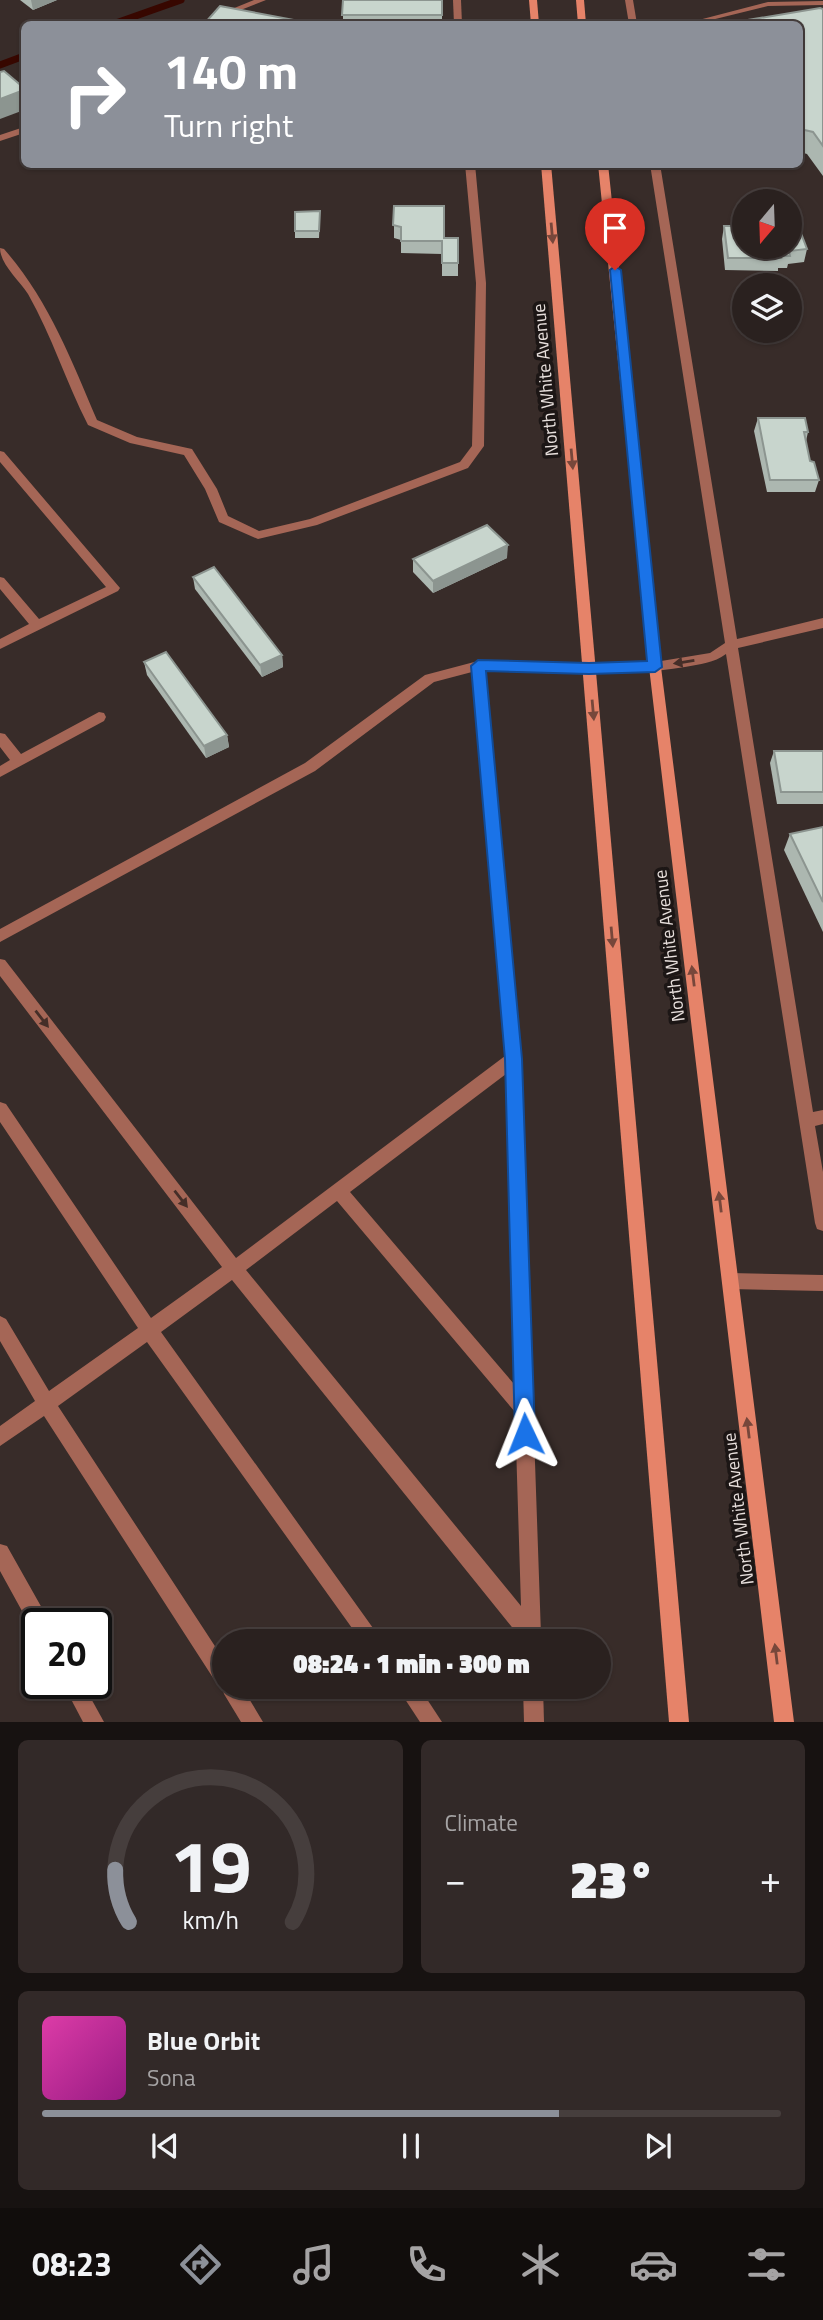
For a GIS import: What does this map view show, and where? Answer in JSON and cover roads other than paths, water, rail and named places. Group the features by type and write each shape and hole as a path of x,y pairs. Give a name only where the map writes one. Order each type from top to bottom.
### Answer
{"main road":[{"path":"533,0 535,21"},
{"path":"579,0 582,21"},
{"name":"North White Avenue","path":"546,168 679,1721"},
{"name":"North White Avenue","path":"603,168 655,667 784,1721"}],"street":[{"path":"207,21 262,0"},
{"path":"457,0 458,21"},
{"path":"629,0 632,21"},
{"path":"699,21 768,5 823,3"},
{"path":"0,138 21,131"},
{"path":"0,251 21,272 60,346 92,422 134,440 188,452 211,489 223,519 258,535 313,522 464,465 478,446 481,283 470,168"},
{"path":"656,168 731,645 815,1119 823,1223"},
{"path":"0,455 114,588 0,644"},
{"path":"0,581 37,625"},
{"path":"0,936 310,767 430,678 478,666 532,665 589,669 655,667 713,657 731,645 823,623"},
{"path":"478,666 513,1059 531,1629"},
{"path":"0,772 99,717"},
{"path":"0,738 19,761"},
{"path":"0,965 234,1269 524,1629"},
{"path":"0,1437 148,1328 234,1269 513,1059"},
{"path":"0,1109 148,1328 365,1629"},
{"path":"338,1190 524,1409"},
{"path":"730,1282 823,1283"},
{"path":"0,1325 46,1402 212,1658"},
{"path":"0,1553 31,1608"},
{"path":"82,1699 94,1721"},
{"path":"238,1699 253,1721"},
{"path":"416,1699 432,1721"},
{"path":"533,1699 534,1721"}],"waterway":[{"path":"122,21 181,0"},
{"path":"0,65 21,57"}]}
